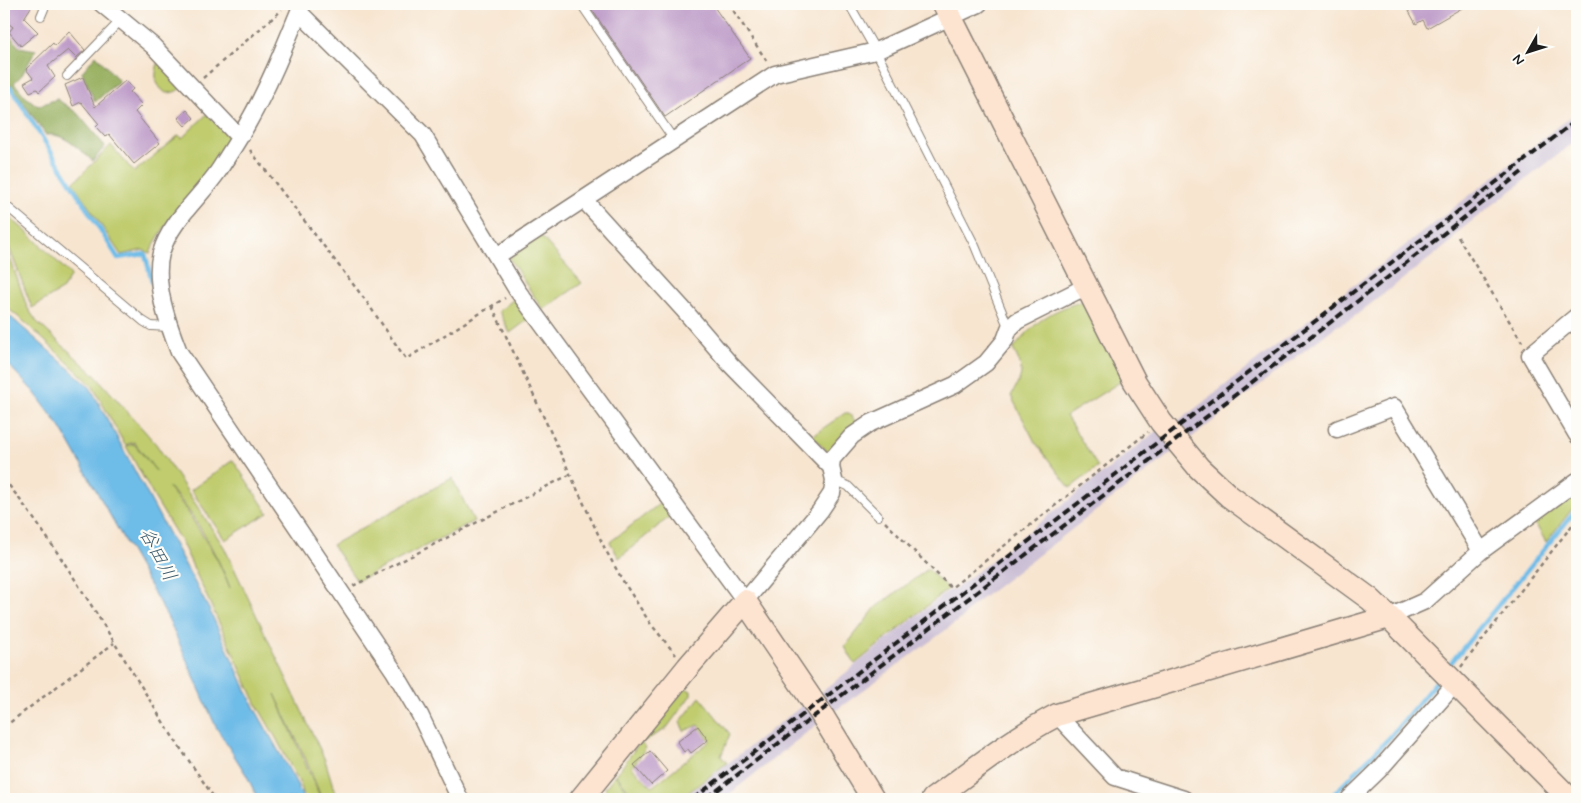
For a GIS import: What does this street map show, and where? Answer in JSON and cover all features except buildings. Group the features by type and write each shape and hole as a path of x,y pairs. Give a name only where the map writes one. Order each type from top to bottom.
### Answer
{"street":[{"path":"102,4 153,46 242,141"},
{"path":"497,256 775,74 876,51 948,10 979,4"},
{"path":"460,799 420,715 394,671 189,369 179,352 169,327 158,272 161,252 171,230 242,141 301,7 423,136 517,290 745,601 820,712 873,799"},
{"path":"948,10 1135,382 1161,422 1199,468 1229,496 1389,616 1570,799"},
{"path":"584,200 730,364 832,473"},
{"path":"580,799 688,667 820,511 832,493 832,459 852,436 871,423 955,385 986,363 1005,340 1009,329 1017,321 1087,286"},
{"path":"1577,316 1530,355 1577,435"},
{"path":"1337,430 1394,407 1481,550"},
{"path":"933,799 987,759 1039,724 1057,715 1389,616 1425,601 1481,550 1577,481"},
{"path":"1349,799 1379,770 1455,684"},
{"path":"1057,715 1115,777 1184,799"}],"lane":[{"path":"41,16 46,4"},
{"path":"581,4 674,140"},
{"path":"849,4 876,51 976,246 1009,329"},
{"path":"66,76 121,20"},
{"path":"4,204 143,321 151,326 169,327"},
{"path":"832,473 878,516"}],"path":[{"path":"192,87 289,4 301,7"},
{"path":"729,4 775,74"},
{"path":"242,141 366,301 406,359 517,290"},
{"path":"1458,237 1530,355"},
{"path":"492,306 605,549 650,623 688,667"},
{"path":"878,516 951,588 1161,422"},
{"path":"348,589 569,475"},
{"path":"4,479 60,555 156,710 215,799"},
{"path":"1455,684 1456,673 1577,519"},
{"path":"4,727 114,642"}],"shaded area":[{"path":"1577,112 1577,140 1459,231 1451,242 1351,319 1335,327 1187,441 1174,425"},
{"path":"1158,430 1174,451 972,606 962,618 831,714 818,695 948,591 955,589"},
{"path":"807,702 820,722 723,799 682,799"}],"green space":[{"path":"4,28 19,47 36,50 22,75 14,83 26,97 38,106 57,99 77,113 105,146 93,161 65,139 59,136 46,135 11,85 4,87"},
{"path":"96,55 119,81 95,102 82,72"},
{"path":"160,57 183,85 180,89 166,93 158,85 156,72"},
{"path":"207,114 232,139 213,169 163,230 150,253 143,250 121,255 73,183 111,145 134,172 179,135 182,138"},
{"path":"4,213 26,231 71,275 63,289 32,308 4,234"},
{"path":"541,236 582,283 543,310 509,258"},
{"path":"4,240 27,307 37,322 95,375 156,444 224,547 325,760 337,799 322,799 275,694 321,799 305,799 301,786 258,707 182,543 126,446 134,444 156,471 134,442 125,445 92,385 4,305","holes":["168,487 185,506 204,534 217,558 186,509"]},
{"path":"514,299 529,319 510,333 499,311"},
{"path":"1086,300 1125,379 1066,416 1098,467 1070,488 1035,442 1011,396 1021,372 1013,349 1045,317 1062,308"},
{"path":"845,413 849,413 857,424 829,453 812,436"},
{"path":"233,460 268,513 225,540 191,490"},
{"path":"452,478 474,521 357,581 332,545"},
{"path":"1577,489 1577,503 1546,542 1533,520"},
{"path":"663,501 673,514 619,558 610,542"},
{"path":"928,569 948,589 855,664 845,647 876,607"},
{"path":"685,688 691,691 691,695 666,729 642,742"},
{"path":"700,697 730,734 721,756 727,763 680,799 636,799 616,775 640,742 646,748 632,767 652,787 710,741 699,725 684,731 680,722"},
{"path":"615,775 634,799 613,799 605,788"}],"water":[{"name":"谷田川","path":"4,311 90,387 210,611 254,707 298,786 303,799 258,799 247,776 216,727 169,620 61,428 34,392 4,360"}],"waterway":[{"path":"4,88 11,88 118,258 145,254 152,282"},
{"path":"1450,664 1577,509"},
{"path":"1329,799 1390,737 1436,682"}],"railway":[{"path":"693,799 1577,120"},
{"path":"707,798 1336,318 1522,172"}]}
